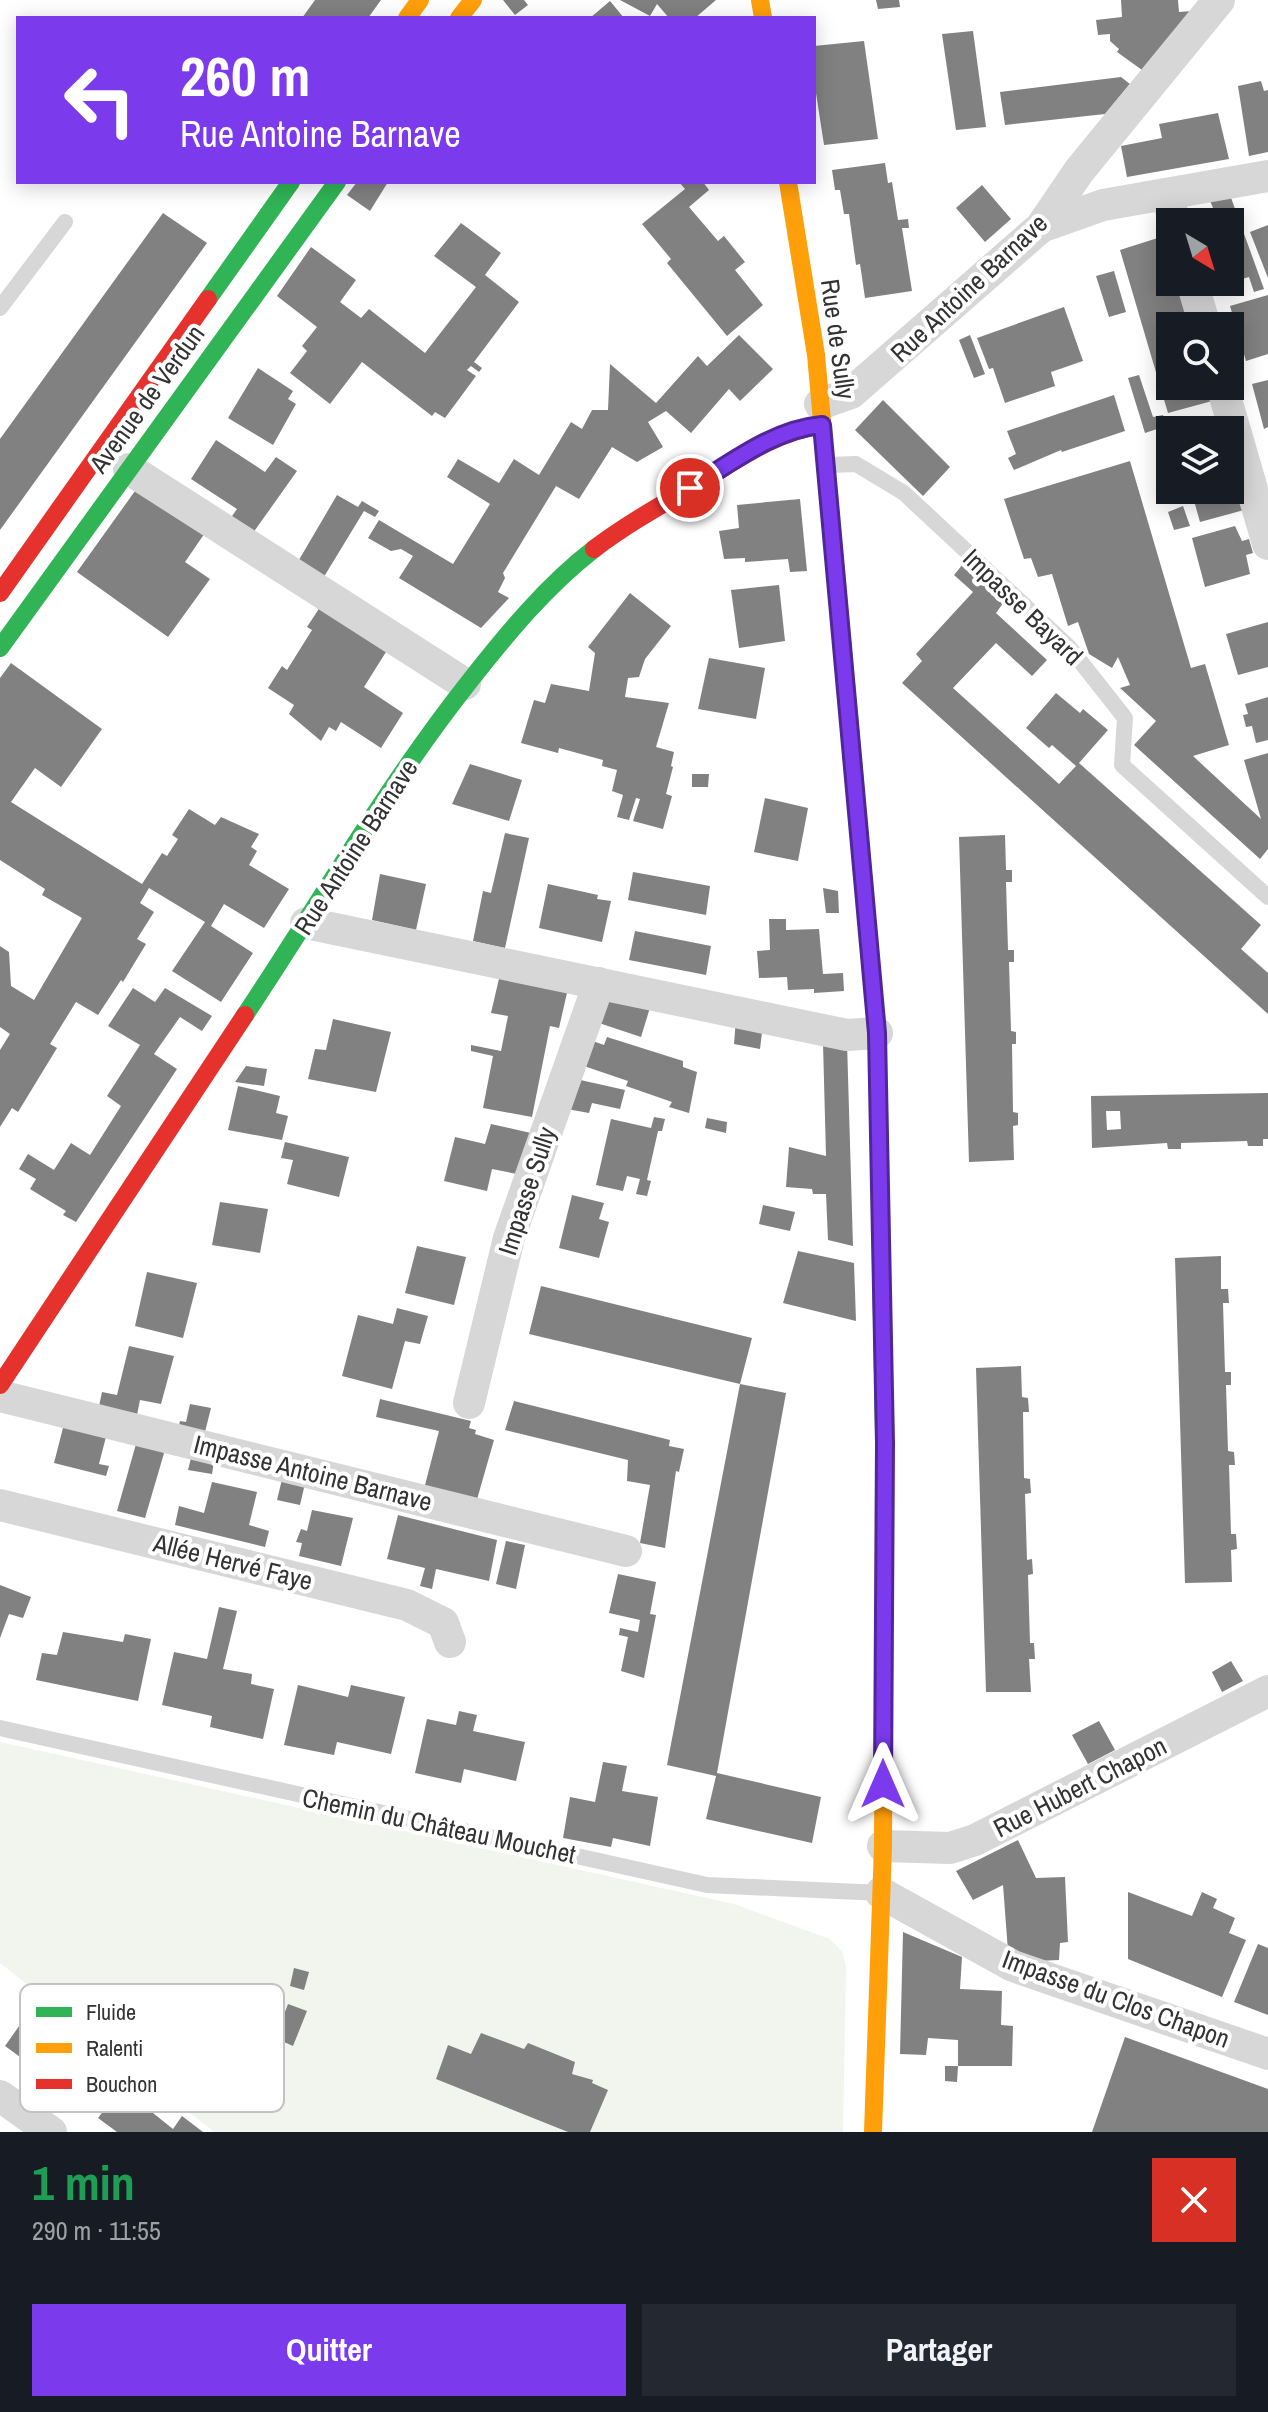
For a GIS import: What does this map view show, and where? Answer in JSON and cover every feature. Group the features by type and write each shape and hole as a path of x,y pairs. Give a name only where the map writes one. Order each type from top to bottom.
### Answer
{"street":[{"path":"461,16 473,0"},
{"name":"Rue Antoine Barnave","path":"0,1385 382,804 465,684 573,567 614,535 767,441 821,414 851,393 1041,227 1079,171 1219,0"},
{"path":"1041,227 1103,205 1170,208 1268,176"},
{"name":"Avenue de Verdun","path":"0,593 290,184"},
{"name":"Avenue de Verdun","path":"0,648 336,184"},
{"name":"Rue de Sully","path":"788,184 816,355 877,1033 885,1443 883,1846 873,2132"},
{"path":"1226,400 1268,544"},
{"path":"129,469 465,684"},
{"path":"306,923 847,1035 877,1033"},
{"name":"Impasse Sully","path":"469,1403 509,1238 599,983"},
{"name":"Impasse Antoine Barnave","path":"0,1396 626,1551"},
{"name":"Allée Hervé Faye","path":"0,1505 407,1605 443,1623 450,1642"},
{"name":"Rue Hubert Chapon","path":"883,1846 950,1848 975,1840 1268,1691"},
{"name":"Impasse du Clos Chapon","path":"881,1893 1013,1966 1268,2054"},
{"path":"0,2096 20,2110"},
{"path":"23,2112 51,2132"}],"lane":[{"path":"0,308 65,222"},
{"name":"Impasse Bayard","path":"826,465 856,464 904,493 1069,647 1125,718 1122,765 1268,897"},
{"name":"Chemin du Château Mouchet","path":"0,1728 707,1885 881,1893"}],"shaded area":[{"path":"0,1742 734,1904 830,1939 843,1953 846,1968 843,2132 214,2132 189,2112 284,2112 284,1984 27,1984 0,1963"}],"building":[{"path":"315,0 381,0 369,16 303,16"},
{"path":"503,0 524,0 528,5 515,15"},
{"path":"620,0 716,0 697,16 667,16 657,4 650,16"},
{"path":"876,0 899,0 900,7 878,9"},
{"path":"1121,0 1178,0 1179,12 1192,11 1142,70 1117,52 1119,49 1110,41 1110,34 1098,35 1096,20 1122,17"},
{"path":"610,1 622,16 592,16"},
{"path":"973,31 986,127 956,130 942,34"},
{"path":"864,41 878,139 824,145 816,93 816,46"},
{"path":"1121,77 1130,84 1105,114 1005,125 1000,92"},
{"path":"1261,81 1264,91 1268,90 1268,152 1249,156 1238,86"},
{"path":"1218,113 1229,159 1127,177 1121,146 1162,138 1159,124"},
{"path":"885,163 888,183 892,182 898,220 908,219 909,228 902,228 912,291 865,298 860,264 856,265 849,214 844,214 840,190 835,190 832,170"},
{"path":"355,184 387,184 370,211 347,195"},
{"path":"681,184 704,184 709,190 689,207 718,241 724,236 745,262 735,270 763,305 727,336 667,263 671,259 642,224 685,189"},
{"path":"982,185 1011,219 985,242 956,208"},
{"path":"1229,192 1235,208 1213,208 1208,196"},
{"path":"163,213 207,243 0,530 0,439"},
{"path":"461,223 501,253 485,275 519,302 474,362 482,368 479,372 471,366 467,370 476,376 445,418 435,412 432,416 362,362 330,404 290,373 307,351 302,346 317,327 277,296 311,247 356,280 340,302 361,318 369,309 425,353 476,287 434,256"},
{"path":"1268,225 1268,278 1250,232"},
{"path":"1244,234 1264,289 1254,292 1249,277 1244,278"},
{"path":"1156,239 1156,296 1181,296 1186,312 1156,312 1156,372 1120,250"},
{"path":"1114,271 1126,312 1109,317 1096,276"},
{"path":"1268,295 1268,354 1246,361 1244,312 1232,312 1230,306"},
{"path":"1064,307 1083,361 1051,372 1055,386 1005,403 993,368 989,369 977,338"},
{"path":"739,335 773,369 740,401 729,389 691,433 666,411 648,422 663,447 637,462 612,447 579,499 556,486 503,573 505,578 498,592 509,598 481,628 399,578 413,556 401,549 391,551 368,538 379,520 453,564 490,504 447,477 458,459 499,483 514,459 539,475 571,422 582,429 592,410 608,410 610,364 656,403 698,356 707,366"},
{"path":"970,335 985,374 974,378 959,340"},
{"path":"258,368 293,391 288,399 296,404 273,445 228,418"},
{"path":"1139,375 1153,417 1156,416 1156,429 1145,433 1128,378"},
{"path":"1268,380 1268,427 1264,429 1252,384"},
{"path":"1114,395 1125,431 1061,450 1014,470 1008,458 1016,454 1007,431"},
{"path":"883,400 950,467 923,496 855,430"},
{"path":"1164,400 1212,400 1212,401 1168,413"},
{"path":"216,440 265,472 276,457 297,471 253,533 230,519 237,509 191,479"},
{"path":"1130,461 1191,668 1205,664 1229,745 1193,756 1261,819 1244,760 1268,753 1268,849 1260,859 1134,745 1156,721 1120,688 1130,685 1118,657 1112,668 1089,654 1078,622 1068,626 1052,574 1038,577 1031,558 1024,559 1004,499"},
{"path":"140,484 209,527 185,562 210,579 168,637 77,572"},
{"path":"337,495 358,507 362,501 379,511 375,517 364,511 322,580 296,565"},
{"path":"800,499 807,571 790,572 788,559 745,562 745,558 724,559 719,531 739,528 737,505"},
{"path":"1195,504 1242,504 1244,510 1200,522"},
{"path":"1183,506 1190,526 1174,530 1168,512"},
{"path":"1235,526 1242,541 1249,539 1253,553 1246,555 1250,574 1205,587 1192,538"},
{"path":"963,564 1004,602 996,613 1047,660 1032,676 996,643 953,688 1059,784 1076,766 1026,728 1056,693 1080,713 1083,709 1108,730 1079,763 1261,925 1241,949 1268,973 1268,1014 902,683 922,661 916,654 973,592 954,575"},
{"path":"779,585 785,641 739,648 731,590"},
{"path":"630,593 671,626 645,659 639,677 628,678 625,697 669,703 656,747 674,752 666,794 672,796 663,829 633,821 640,799 636,798 629,820 617,817 623,795 612,791 617,770 602,766 603,760 559,748 558,753 521,743 534,700 545,703 551,684 589,691 595,653 588,647"},
{"path":"324,601 391,644 364,687 403,713 381,748 341,722 336,731 329,727 321,741 289,714 294,705 268,688 282,666 287,670 312,630 307,627"},
{"path":"1268,622 1268,667 1238,675 1226,634"},
{"path":"709,658 765,668 756,719 698,709"},
{"path":"11,663 102,729 61,787 35,768 11,802 142,884 162,853 167,856 178,839 172,835 189,809 215,825 221,817 259,834 251,847 257,851 249,865 289,889 264,928 224,904 211,926 253,953 221,1002 172,971 205,922 149,888 140,903 154,912 137,939 146,944 123,982 121,980 98,1015 76,1002 50,1044 57,1048 18,1112 12,1108 0,1127 0,1050 10,1034 0,1027 0,946 9,952 11,986 34,1000 82,918 42,895 45,889 0,860 0,678"},
{"path":"1268,697 1268,740 1256,743 1252,726 1246,727 1243,715 1248,714 1245,704"},
{"path":"470,764 522,780 509,821 452,804"},
{"path":"692,774 709,774 708,787 692,787"},
{"path":"765,798 808,808 798,861 754,852"},
{"path":"505,833 529,838 505,948 473,941 483,891 491,893"},
{"path":"1005,835 1006,870 1012,870 1012,882 1006,882 1008,950 1014,950 1014,962 1009,962 1011,1031 1016,1032 1016,1044 1012,1044 1013,1112 1018,1113 1018,1125 1013,1126 1014,1160 969,1162 959,837"},
{"path":"633,872 710,886 706,915 628,900"},
{"path":"380,874 426,884 416,930 372,920"},
{"path":"548,884 598,895 597,899 611,901 602,942 539,928"},
{"path":"823,888 838,891 839,913 826,913"},
{"path":"769,919 786,919 786,930 819,929 823,974 843,973 844,991 814,993 814,989 788,990 787,977 759,978 757,951 770,950"},
{"path":"635,931 711,946 706,975 629,960"},
{"path":"501,970 569,984 559,1028 550,1026 532,1117 483,1108 493,1056 471,1051 471,1045 501,1051 508,1016 491,1013"},
{"path":"133,988 155,1002 165,988 212,1016 202,1031 180,1017 154,1054 177,1069 76,1222 63,1215 66,1211 30,1189 36,1179 19,1169 28,1154 54,1170 71,1143 90,1155 121,1106 107,1096 140,1045 108,1026"},
{"path":"609,991 652,1001 641,1037 596,1022"},
{"path":"333,1019 391,1032 376,1092 308,1079 315,1049 326,1050"},
{"path":"736,1019 763,1024 760,1049 734,1044"},
{"path":"607,1037 683,1061 683,1067 697,1072 689,1113 669,1107 672,1102 626,1086 628,1081 581,1065 590,1040 604,1045"},
{"path":"847,1042 853,1246 828,1240 826,1194 813,1194 812,1189 786,1187 789,1147 826,1156 823,1043"},
{"path":"246,1066 267,1069 264,1086 235,1082"},
{"path":"576,1079 625,1090 620,1109 592,1103 589,1113 567,1109"},
{"path":"238,1086 280,1096 276,1113 288,1116 282,1140 228,1130"},
{"path":"1268,1093 1268,1139 1263,1139 1263,1146 1248,1146 1247,1141 1181,1143 1181,1149 1168,1149 1167,1143 1092,1148 1091,1096","holes":["1106,1111 1120,1111 1121,1129 1107,1130"]},
{"path":"654,1117 665,1119 662,1131 658,1131 647,1180 651,1181 647,1196 636,1194 640,1179 627,1176 623,1191 596,1185 611,1119 651,1128"},
{"path":"707,1118 727,1122 726,1133 705,1128"},
{"path":"491,1124 535,1134 522,1175 492,1169 487,1191 444,1181 455,1137 485,1144"},
{"path":"285,1142 349,1157 339,1197 287,1184 293,1160 281,1158"},
{"path":"572,1195 604,1203 599,1219 609,1222 599,1258 559,1248"},
{"path":"220,1202 268,1209 260,1253 212,1245"},
{"path":"763,1205 795,1212 790,1231 759,1224"},
{"path":"417,1246 466,1257 454,1305 405,1293"},
{"path":"798,1251 854,1263 856,1321 783,1303"},
{"path":"1221,1256 1221,1289 1228,1289 1229,1303 1223,1303 1225,1372 1231,1372 1231,1385 1226,1385 1228,1451 1234,1452 1235,1465 1229,1465 1231,1534 1236,1534 1237,1549 1231,1550 1232,1582 1185,1583 1175,1258"},
{"path":"147,1272 197,1283 183,1338 135,1326"},
{"path":"541,1286 752,1338 740,1384 529,1334"},
{"path":"397,1308 428,1316 420,1344 405,1341 392,1389 342,1376 358,1315 393,1324"},
{"path":"129,1346 174,1356 161,1404 140,1400 136,1420 98,1411 102,1392 117,1395"},
{"path":"1021,1366 1022,1397 1028,1398 1029,1412 1023,1412 1024,1478 1030,1479 1031,1493 1025,1494 1027,1560 1032,1559 1033,1574 1028,1575 1030,1643 1034,1643 1035,1659 1029,1659 1031,1692 986,1692 976,1368"},
{"path":"740,1384 786,1393 717,1773 821,1797 812,1843 706,1819 716,1776 667,1765"},
{"path":"380,1399 471,1421 469,1428 476,1430 475,1434 494,1440 476,1503 424,1489 439,1431 376,1417"},
{"path":"514,1401 670,1440 669,1446 684,1449 679,1472 676,1471 665,1548 640,1543 650,1485 627,1481 628,1460 505,1430"},
{"path":"190,1404 211,1408 204,1436 178,1429 180,1421 186,1422"},
{"path":"65,1420 108,1429 99,1464 109,1466 106,1476 54,1463"},
{"path":"138,1437 167,1443 145,1518 117,1511"},
{"path":"193,1450 215,1455 212,1474 188,1470"},
{"path":"284,1471 307,1475 300,1505 277,1500"},
{"path":"212,1482 257,1492 249,1525 269,1531 265,1547 175,1525 179,1506 204,1513"},
{"path":"312,1510 353,1518 341,1566 299,1556 302,1543 296,1542 301,1529 307,1531"},
{"path":"398,1515 497,1540 489,1581 436,1569 432,1589 420,1586 425,1568 387,1559"},
{"path":"506,1541 525,1545 516,1589 496,1584"},
{"path":"618,1574 656,1582 650,1614 656,1615 644,1678 621,1671 628,1637 619,1635 620,1628 638,1632 640,1620 609,1613"},
{"path":"0,1585 31,1597 23,1618 9,1614 0,1638"},
{"path":"219,1607 237,1611 223,1669 252,1674 251,1684 274,1689 263,1739 210,1727 212,1716 162,1705 174,1652 207,1659"},
{"path":"63,1632 123,1642 125,1634 151,1639 138,1701 36,1680 42,1653 57,1655"},
{"path":"1231,1661 1243,1681 1222,1692 1212,1672"},
{"path":"298,1685 348,1697 351,1685 405,1697 391,1754 337,1742 334,1755 284,1745"},
{"path":"459,1711 477,1715 473,1731 525,1742 516,1781 464,1769 461,1783 415,1773 427,1719 456,1725"},
{"path":"1099,1721 1115,1750 1088,1764 1072,1735"},
{"path":"603,1762 627,1766 622,1791 658,1797 650,1846 613,1838 611,1847 563,1838 570,1797 595,1802"},
{"path":"1018,1840 1036,1878 1065,1877 1068,1942 1060,1943 1059,1960 1037,1961 1008,1951 1003,1885 973,1900 956,1871"},
{"path":"1128,1892 1192,1916 1202,1892 1217,1899 1213,1908 1235,1918 1229,1933 1246,1940 1222,1997 1128,1959"},
{"path":"903,1932 962,1957 960,1989 1002,1991 1001,2025 1013,2026 1012,2066 958,2066 958,2040 928,2038 926,2055 900,2054"},
{"path":"1258,1944 1268,1948 1268,2015 1234,2002"},
{"path":"294,1968 309,1972 304,1990 290,1986"},
{"path":"288,2004 307,2011 293,2046 284,2042 284,2014"},
{"path":"20,2025 20,2057 5,2046"},
{"path":"481,2033 524,2049 528,2043 575,2062 572,2074 593,2080 592,2083 608,2090 590,2132 568,2132 436,2079 448,2045 471,2054"},
{"path":"1125,2037 1268,2089 1268,2132 1092,2132"},
{"path":"945,2066 958,2066 957,2082 945,2081"},
{"path":"103,2112 154,2112 173,2129 182,2116 203,2132 117,2132 98,2118"}],"traffic: fast":[{"path":"208,299 290,184"},
{"path":"0,648 336,184"},
{"path":"245,1015 381,804 439,722 527,612 594,549"},
{"path":"849,716 877,1033 885,1488"}],"traffic: slow":[{"path":"408,16 420,0"},
{"path":"461,16 473,0"},
{"path":"760,0 763,16"},
{"path":"788,184 816,355 849,716"},
{"path":"873,2132 883,1846 885,1488"}],"traffic: jam":[{"path":"0,593 208,299"},
{"path":"594,549 645,514 758,448 789,434 822,425"},
{"path":"0,1385 245,1015"}],"route":[{"path":"690,488 767,441 799,427 822,425 877,1033 885,1443 883,1784"}]}
